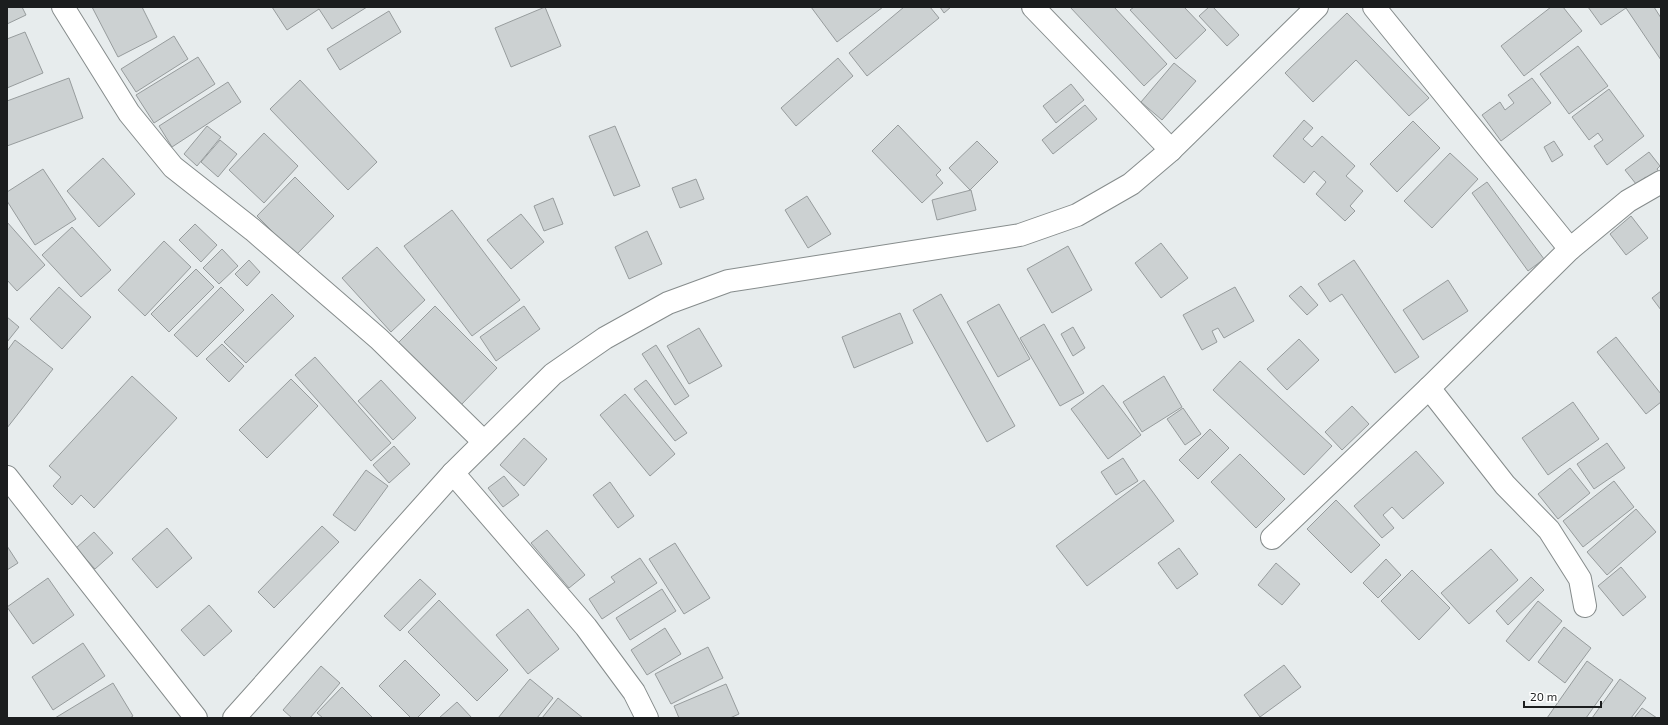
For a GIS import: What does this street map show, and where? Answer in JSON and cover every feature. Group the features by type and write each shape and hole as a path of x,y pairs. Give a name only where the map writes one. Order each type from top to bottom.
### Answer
{"street":[{"path":"63,7 129,113 172,167 253,230 379,339 484,442"},
{"path":"1033,7 1171,150"},
{"path":"234,718 453,472 554,374 605,338 668,303 728,281 1020,235 1077,215 1131,184 1171,150 1318,7"},
{"path":"1374,7 1570,250"},
{"path":"1272,538 1429,388 1570,250 1628,201 1661,182"},
{"path":"1429,388 1505,485 1549,530 1580,579 1585,606"},
{"path":"453,472 586,627 634,692 647,718"},
{"path":"7,477 196,718"}],"building":[{"path":"7,7 22,7 26,15 7,24"},
{"path":"92,7 142,7 157,37 118,57"},
{"path":"272,7 367,7 332,29 319,9 287,30"},
{"path":"545,7 561,46 511,67 495,28"},
{"path":"811,7 883,7 837,42"},
{"path":"904,7 930,7 939,18 867,76 849,53"},
{"path":"940,7 951,7 944,13"},
{"path":"1070,7 1114,7 1167,64 1144,86"},
{"path":"1134,7 1184,7 1206,30 1176,59 1130,10"},
{"path":"1209,7 1213,7 1239,35 1227,46 1199,16"},
{"path":"1551,7 1563,7 1582,31 1524,76 1501,46"},
{"path":"1588,7 1654,7 1661,18 1661,60 1626,8 1601,25"},
{"path":"389,11 401,32 340,70 327,49"},
{"path":"1347,13 1429,98 1409,116 1356,60 1313,102 1285,73"},
{"path":"25,32 43,73 7,88 7,39"},
{"path":"174,36 188,59 136,92 121,69"},
{"path":"1578,46 1608,86 1569,114 1540,74"},
{"path":"198,57 215,84 154,123 136,95"},
{"path":"838,58 853,76 796,126 781,108"},
{"path":"1174,63 1196,81 1162,120 1141,102"},
{"path":"69,78 83,118 7,146 7,101"},
{"path":"1532,78 1551,103 1501,141 1482,115 1500,102 1505,110 1514,103 1508,95"},
{"path":"300,80 377,162 348,190 270,109"},
{"path":"228,82 241,102 172,147 159,126"},
{"path":"1071,84 1084,100 1056,123 1043,106"},
{"path":"1609,89 1644,136 1607,165 1594,146 1603,140 1598,133 1589,140 1572,117"},
{"path":"1085,105 1097,119 1053,154 1042,140"},
{"path":"1304,120 1313,128 1303,139 1312,147 1322,136 1355,166 1346,176 1363,191 1350,206 1355,211 1345,221 1316,194 1326,182 1314,171 1304,183 1273,156"},
{"path":"1413,121 1440,148 1397,192 1370,164"},
{"path":"898,125 941,170 936,175 943,183 922,203 872,151"},
{"path":"207,126 221,137 197,166 184,154"},
{"path":"615,126 640,186 614,196 589,136"},
{"path":"264,133 298,166 264,203 229,170"},
{"path":"220,140 237,154 218,177 201,162"},
{"path":"977,141 998,162 970,190 949,168"},
{"path":"1554,141 1563,155 1552,162 1544,147"},
{"path":"1649,152 1660,166 1657,169 1661,175 1651,183 1646,177 1636,184 1625,170"},
{"path":"1450,153 1478,179 1432,228 1404,201"},
{"path":"103,158 135,194 99,227 67,191"},
{"path":"43,169 76,219 35,245 7,201 7,192"},
{"path":"295,177 334,216 296,255 257,216"},
{"path":"696,179 704,199 680,208 672,188"},
{"path":"1487,182 1544,259 1528,271 1472,193"},
{"path":"971,190 976,210 937,220 932,200"},
{"path":"807,196 831,234 808,248 785,210"},
{"path":"553,198 563,224 544,231 534,206"},
{"path":"452,210 520,300 472,336 404,246"},
{"path":"521,214 544,242 511,269 487,240"},
{"path":"1631,216 1648,238 1626,255 1610,234"},
{"path":"7,222 45,265 17,291 7,280"},
{"path":"195,224 217,245 201,262 179,240"},
{"path":"72,227 111,270 81,297 42,255"},
{"path":"647,231 662,264 629,279 615,247"},
{"path":"164,241 191,267 145,316 118,290"},
{"path":"1161,243 1188,278 1161,298 1135,263"},
{"path":"1068,246 1092,290 1052,313 1027,269"},
{"path":"377,247 425,300 391,332 342,278"},
{"path":"222,249 238,266 219,284 203,268"},
{"path":"249,260 260,272 247,286 235,274"},
{"path":"1354,260 1419,357 1395,373 1342,294 1330,302 1318,284"},
{"path":"196,269 214,287 169,332 151,314"},
{"path":"1448,280 1468,311 1423,340 1403,310"},
{"path":"1301,286 1318,305 1307,315 1289,296"},
{"path":"59,287 91,317 62,349 30,319"},
{"path":"221,287 244,310 197,357 174,335"},
{"path":"1235,287 1254,321 1224,338 1218,328 1212,331 1217,342 1202,350 1183,315"},
{"path":"1661,291 1661,310 1652,298"},
{"path":"272,294 294,316 246,363 224,342"},
{"path":"941,294 1015,426 987,442 913,310"},
{"path":"999,304 1030,359 998,377 967,322"},
{"path":"435,306 497,368 459,407 396,345"},
{"path":"524,306 540,329 496,361 480,337"},
{"path":"900,313 913,343 854,368 842,337"},
{"path":"7,317 19,327 7,342"},
{"path":"1044,324 1084,393 1060,406 1020,338"},
{"path":"1073,327 1085,348 1073,356 1061,334"},
{"path":"699,328 722,366 689,384 667,346"},
{"path":"1616,337 1661,394 1661,402 1646,414 1597,352"},
{"path":"1299,339 1319,360 1287,390 1267,369"},
{"path":"15,340 53,369 7,428 7,351"},
{"path":"222,344 244,366 229,382 206,359"},
{"path":"656,345 689,396 675,405 642,354"},
{"path":"315,357 391,443 371,461 295,375"},
{"path":"1240,361 1332,446 1304,475 1213,390"},
{"path":"132,376 177,418 94,508 81,495 72,505 53,486 61,477 49,466"},
{"path":"1164,376 1182,407 1142,432 1123,402"},
{"path":"291,379 318,406 267,458 239,430"},
{"path":"381,380 416,418 393,440 358,401"},
{"path":"646,380 687,433 675,441 634,389"},
{"path":"1103,385 1141,435 1108,459 1071,409"},
{"path":"625,394 675,454 650,476 600,415"},
{"path":"1573,402 1599,439 1548,475 1522,438"},
{"path":"1352,406 1369,424 1342,450 1325,432"},
{"path":"1183,408 1201,434 1185,445 1167,419"},
{"path":"1210,429 1229,448 1198,479 1179,460"},
{"path":"524,438 547,459 524,486 500,465"},
{"path":"1607,443 1625,468 1594,489 1577,464"},
{"path":"394,446 410,464 389,483 373,465"},
{"path":"1416,451 1444,483 1403,519 1392,507 1383,515 1394,528 1382,538 1354,506"},
{"path":"1240,454 1285,499 1256,528 1211,482"},
{"path":"1123,458 1138,481 1116,495 1101,472"},
{"path":"1570,468 1590,493 1558,519 1538,494"},
{"path":"366,470 388,486 355,531 333,515"},
{"path":"504,476 519,495 503,507 488,488"},
{"path":"1144,480 1174,521 1087,586 1056,546"},
{"path":"1614,481 1634,507 1583,547 1563,521"},
{"path":"610,482 634,516 618,528 593,495"},
{"path":"1336,500 1380,545 1351,573 1307,529"},
{"path":"1636,509 1656,532 1607,575 1587,552"},
{"path":"322,526 339,542 274,608 258,592"},
{"path":"167,528 192,558 157,588 132,559"},
{"path":"547,530 585,575 569,588 531,543"},
{"path":"94,532 113,553 95,569 76,548"},
{"path":"675,543 710,598 684,614 649,559"},
{"path":"7,546 18,563 7,570"},
{"path":"1179,548 1198,574 1177,589 1158,563"},
{"path":"1491,549 1518,580 1469,624 1441,593"},
{"path":"640,558 657,583 602,619 589,599 615,582 611,577"},
{"path":"1386,559 1401,575 1378,598 1363,583"},
{"path":"1276,563 1300,584 1282,605 1258,585"},
{"path":"1621,567 1646,597 1623,616 1598,586"},
{"path":"1412,570 1450,608 1419,640 1381,601"},
{"path":"1531,577 1544,590 1508,625 1496,611"},
{"path":"48,578 74,615 33,644 7,607"},
{"path":"420,579 436,594 400,631 384,616"},
{"path":"662,589 676,611 630,640 616,618"},
{"path":"439,600 508,670 477,701 408,632"},
{"path":"1538,601 1562,621 1529,661 1506,641"},
{"path":"209,605 232,631 204,656 181,630"},
{"path":"528,609 559,649 528,674 496,635"},
{"path":"1564,627 1591,648 1565,683 1538,662"},
{"path":"665,628 681,654 647,675 631,650"},
{"path":"83,643 105,676 53,710 32,677"},
{"path":"708,647 723,678 671,704 655,674"},
{"path":"405,660 440,695 417,718 411,718 379,686"},
{"path":"1587,661 1613,680 1586,718 1547,718"},
{"path":"1284,665 1301,687 1260,717 1244,695"},
{"path":"321,666 340,683 310,718 292,718 283,710"},
{"path":"530,679 553,698 537,718 498,718"},
{"path":"1620,679 1646,698 1631,718 1592,718"},
{"path":"113,683 133,716 130,718 55,718"},
{"path":"726,684 739,714 730,718 679,718 674,706"},
{"path":"342,687 373,718 323,718 317,713"},
{"path":"558,698 583,718 542,718"},
{"path":"457,702 472,718 439,718"},
{"path":"1642,708 1657,718 1634,718"}]}
